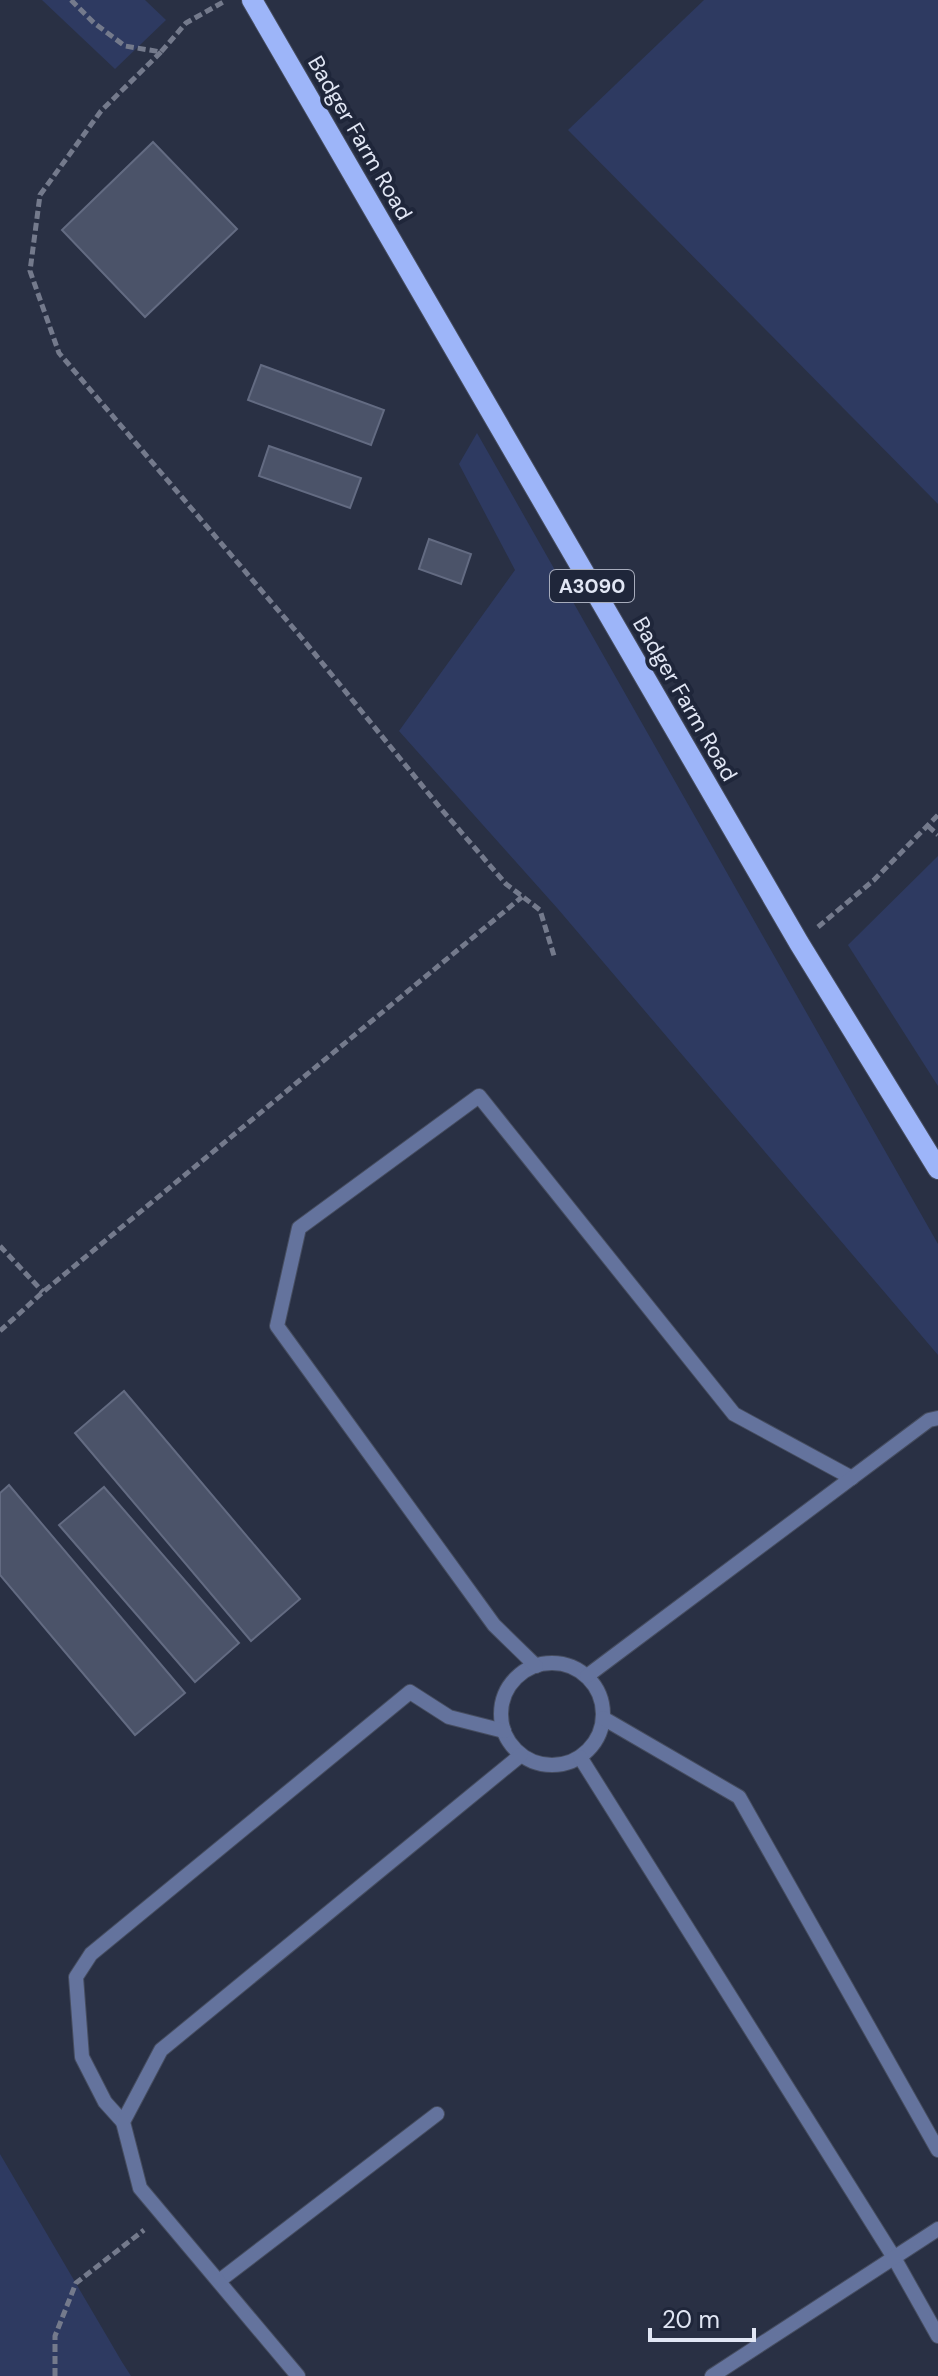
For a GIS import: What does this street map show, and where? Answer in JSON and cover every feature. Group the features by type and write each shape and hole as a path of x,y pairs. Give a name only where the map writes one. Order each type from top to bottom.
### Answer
{"main road":[{"name":"Badger Farm Road","path":"252,0 799,943 938,1169"}],"lane":[{"path":"536,1666 494,1625 277,1326 299,1228 479,1096 734,1414 852,1478"},
{"path":"587,1676 929,1420 938,1418"},
{"path":"563,1664 587,1676 597,1688 602,1702 603,1718 591,1747 580,1757 565,1763 550,1765 521,1755 504,1731 502,1704 506,1692 514,1680 536,1666 563,1664"},
{"path":"298,2376 140,2188 123,2122 105,2102 82,2057 76,1977 91,1954 410,1692 449,1717 504,1731"},
{"path":"603,1718 739,1797 938,2150"},
{"path":"123,2122 161,2050 521,1755"},
{"path":"580,1757 893,2256 938,2336"},
{"path":"219,2281 437,2114"},
{"path":"712,2376 938,2229"}],"path":[{"path":"71,0 94,23 125,46 161,52"},
{"path":"228,0 186,23 101,111 40,195 30,271 59,353 301,637 442,810 506,884 540,910 555,959"},
{"path":"799,943 874,880 938,815"},
{"path":"928,826 938,835"},
{"path":"0,1331 43,1292 522,896"},
{"path":"0,1246 43,1292"},
{"path":"55,2376 55,2336 76,2283 163,2215"}],"shaded area":[{"path":"42,0 145,0 166,20 115,69"},
{"path":"704,0 938,0 938,504 568,130"},
{"path":"477,433 938,1244 938,1355 558,909 399,731 515,570 459,464"},
{"path":"938,856 938,1086 848,945"},
{"path":"0,2154 122,2362 131,2376 0,2376"}],"building":[{"path":"153,142 237,229 145,317 62,230"},
{"path":"261,365 384,410 371,445 248,400"},
{"path":"269,446 361,478 350,508 259,476"},
{"path":"429,539 471,554 461,584 419,569"},
{"path":"124,1391 300,1599 251,1641 75,1433"},
{"path":"9,1485 185,1693 135,1735 0,1575 0,1493"},
{"path":"104,1487 239,1643 195,1682 59,1525"}]}
